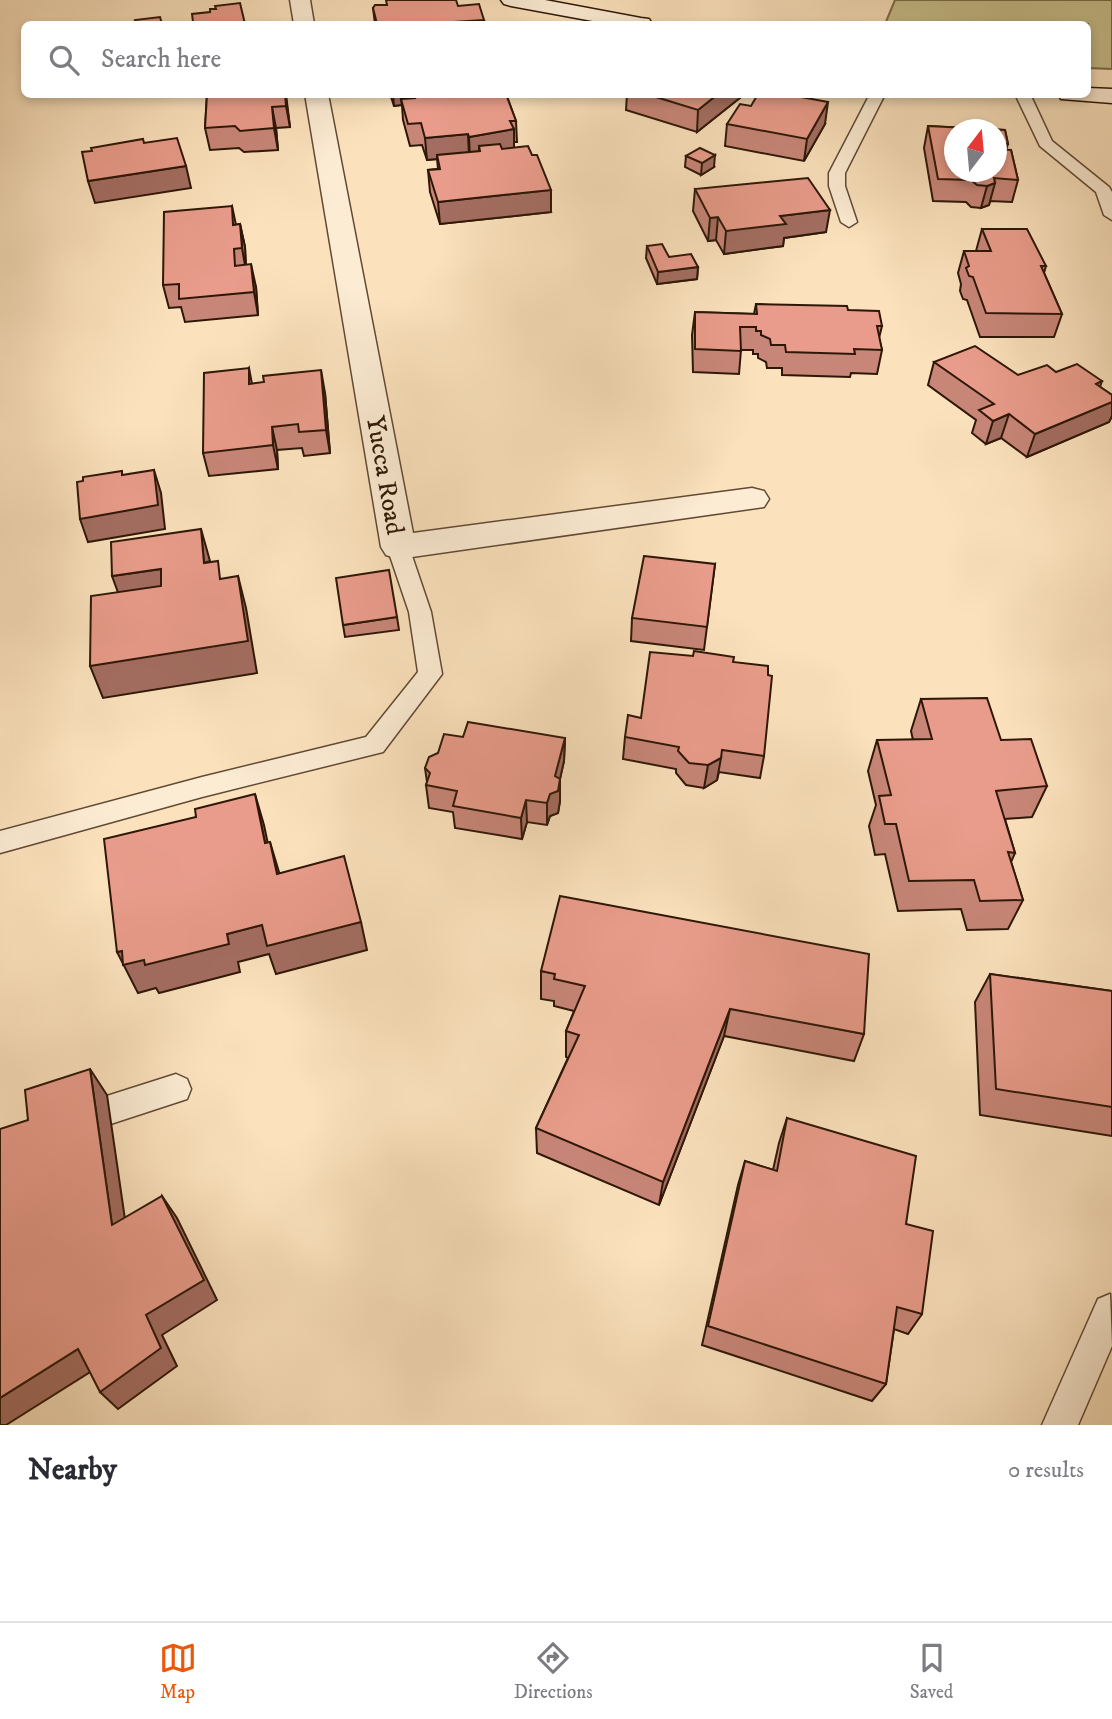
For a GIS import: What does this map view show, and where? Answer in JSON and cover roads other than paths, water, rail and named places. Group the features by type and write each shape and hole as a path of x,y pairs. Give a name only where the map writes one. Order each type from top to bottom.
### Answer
{"street":[{"path":"300,0 304,21"},
{"path":"511,0 625,21"},
{"path":"1091,95 1112,96"},
{"name":"Yucca Road","path":"317,98 398,547 752,499"}],"lane":[{"path":"849,222 837,186 837,173 876,98"},
{"path":"1023,98 1045,143 1103,190 1112,215"},
{"path":"0,842 202,787 374,745 430,674 420,612 398,547"},
{"path":"50,1129 176,1089"},
{"path":"1060,1425 1110,1311"}]}
